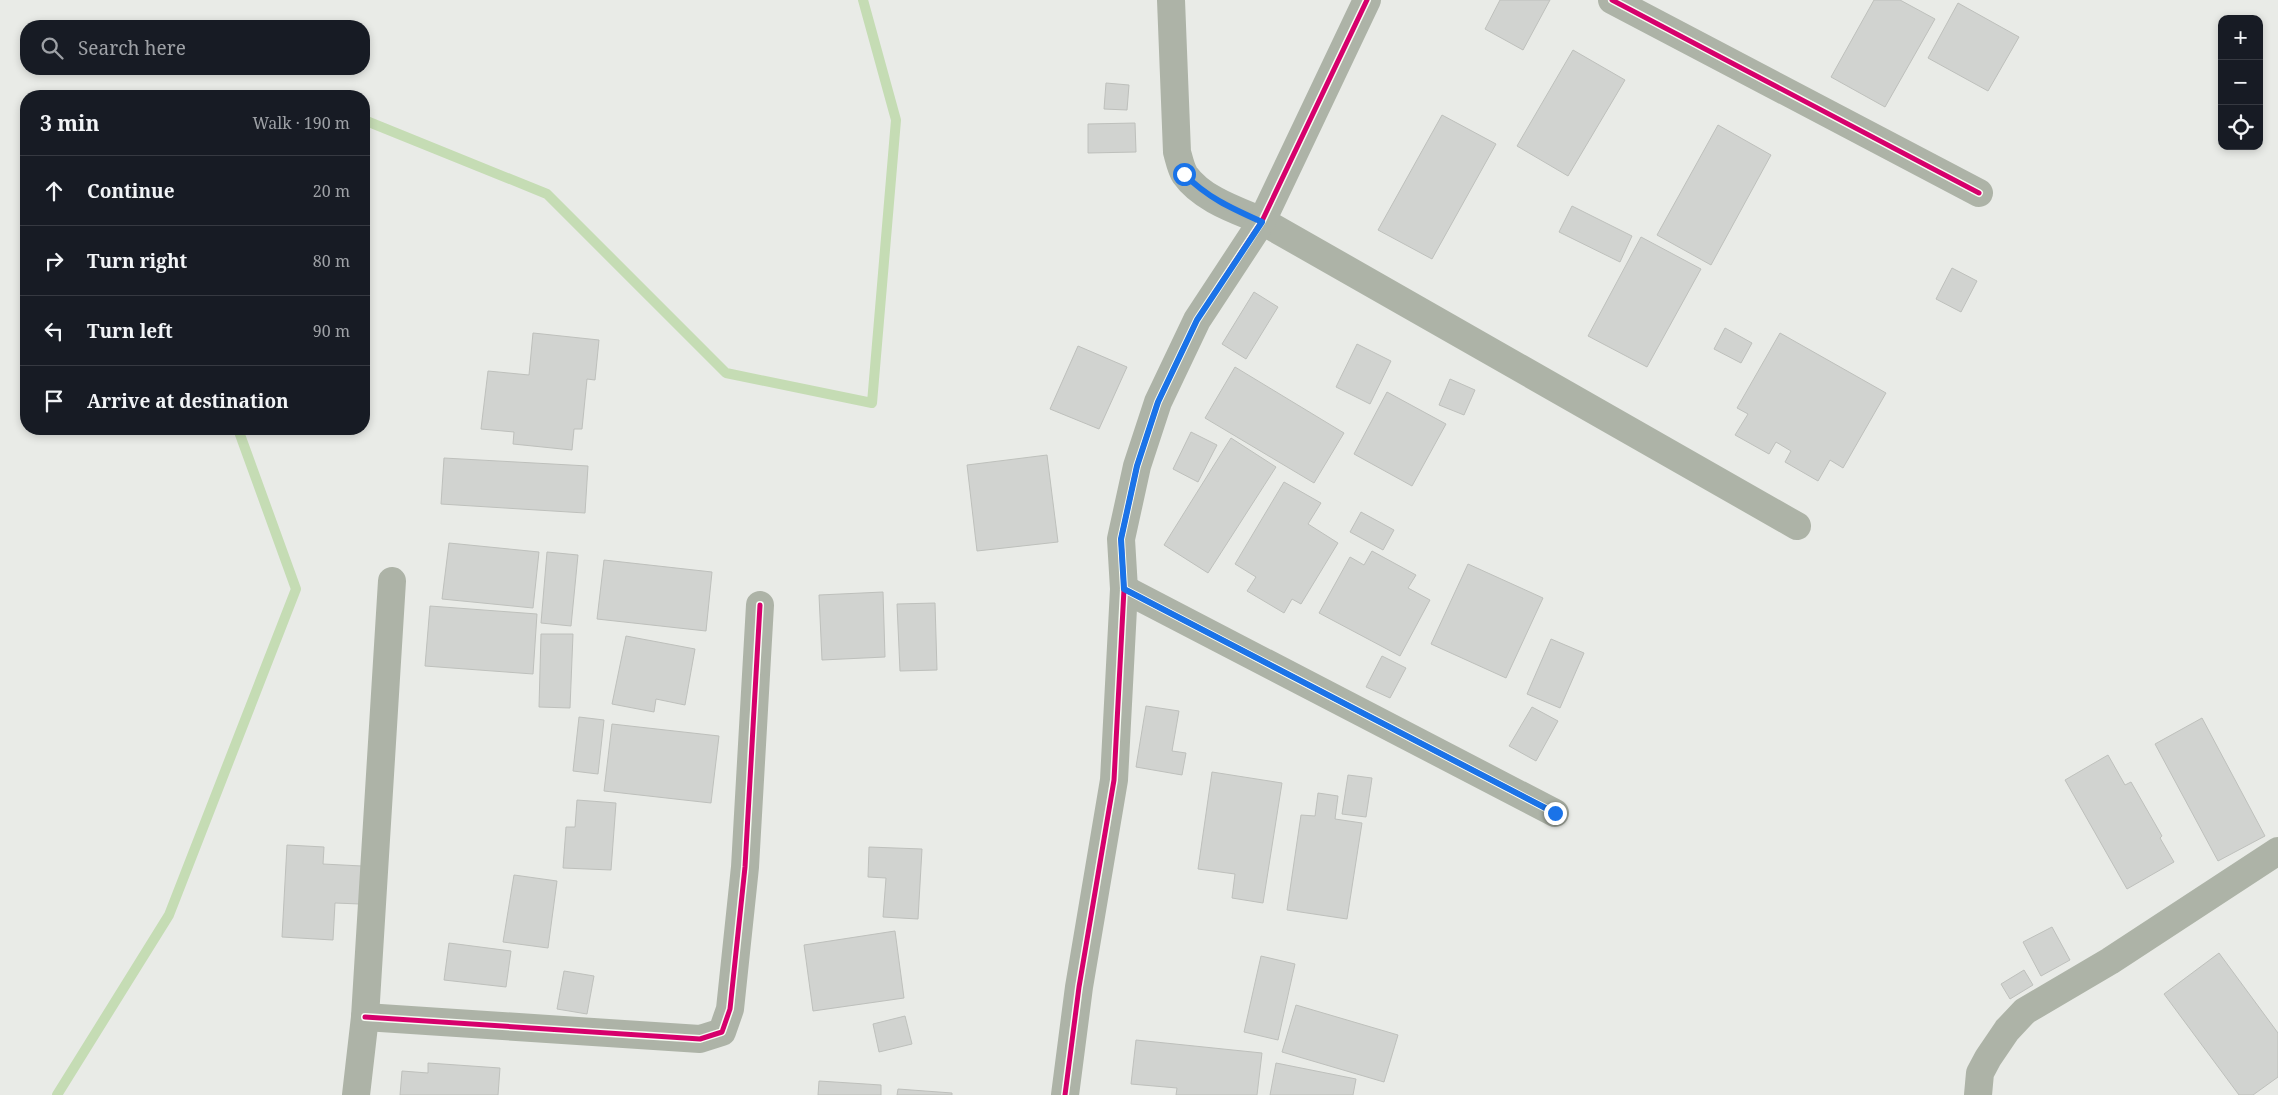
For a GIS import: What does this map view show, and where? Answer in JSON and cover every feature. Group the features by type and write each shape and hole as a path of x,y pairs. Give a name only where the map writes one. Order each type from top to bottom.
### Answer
{"street":[{"path":"1171,0 1177,152 1184,174 1201,191 1224,205 1262,222 1796,526"},
{"path":"1065,1095 1079,987 1114,780 1124,589 1121,539 1137,466 1158,402 1197,320 1262,222 1367,0"},
{"path":"1612,0 1979,193"},
{"path":"356,1095 365,1017 392,581"},
{"path":"1124,589 1555,813"},
{"path":"365,1017 700,1039 722,1032 730,1009 745,867 760,605"},
{"path":"1978,1095 1980,1073 1988,1058 2007,1030 2025,1010 2110,961 2278,850"}],"building":[{"path":"1500,0 1550,0 1523,50 1485,29"},
{"path":"1874,0 1900,0 1935,19 1885,107 1831,77"},
{"path":"1958,3 2019,37 1988,91 1928,58"},
{"path":"1573,50 1625,80 1568,176 1517,146"},
{"path":"1106,83 1129,85 1127,110 1104,109"},
{"path":"1442,115 1496,144 1432,259 1378,230"},
{"path":"1135,123 1136,152 1088,153 1088,124"},
{"path":"1718,125 1771,155 1711,265 1657,235"},
{"path":"1572,206 1632,236 1620,262 1559,232"},
{"path":"1641,237 1701,269 1647,367 1588,336"},
{"path":"1952,268 1977,281 1961,312 1936,299"},
{"path":"1254,292 1278,307 1246,359 1222,344"},
{"path":"1725,328 1752,343 1741,363 1714,349"},
{"path":"533,333 599,340 595,380 587,379 582,429 574,429 572,450 513,444 514,432 481,429 488,371 529,375"},
{"path":"1780,333 1886,393 1843,468 1830,460 1818,481 1785,462 1791,451 1776,442 1769,454 1735,435 1748,414 1737,408"},
{"path":"1357,344 1391,361 1370,404 1336,387"},
{"path":"1078,346 1127,367 1099,429 1050,409"},
{"path":"1235,367 1344,433 1314,483 1205,418"},
{"path":"1450,379 1475,390 1464,415 1439,405"},
{"path":"1387,392 1446,424 1412,486 1354,454"},
{"path":"1191,432 1217,445 1198,482 1173,469"},
{"path":"1231,438 1276,467 1208,573 1164,545"},
{"path":"1047,455 1058,542 977,551 967,465"},
{"path":"444,458 588,466 585,513 441,504"},
{"path":"1284,482 1321,503 1308,524 1338,543 1301,604 1292,599 1284,613 1247,591 1256,577 1235,564"},
{"path":"1361,512 1394,530 1383,550 1350,532"},
{"path":"449,543 539,552 533,608 442,599"},
{"path":"1372,551 1416,575 1408,588 1430,600 1400,656 1319,613 1350,557 1364,565"},
{"path":"547,552 578,555 571,626 541,623"},
{"path":"604,560 712,572 706,631 597,619"},
{"path":"1468,564 1543,598 1506,678 1431,644"},
{"path":"883,592 885,657 822,660 819,595"},
{"path":"935,603 937,670 900,671 897,604"},
{"path":"430,606 537,614 533,674 425,666"},
{"path":"541,634 573,634 570,708 539,707"},
{"path":"626,636 695,649 685,705 656,699 654,712 612,704"},
{"path":"1551,639 1584,653 1560,708 1527,694"},
{"path":"1382,656 1406,668 1390,698 1366,687"},
{"path":"1146,706 1179,711 1172,751 1186,753 1182,775 1136,767"},
{"path":"1532,707 1558,721 1536,761 1509,746"},
{"path":"579,717 604,720 598,774 573,771"},
{"path":"2202,718 2265,836 2218,861 2155,744"},
{"path":"612,724 719,736 711,803 604,791"},
{"path":"2108,755 2125,785 2131,782 2162,836 2160,838 2174,862 2127,889 2065,780"},
{"path":"1212,772 1282,783 1263,903 1232,898 1235,874 1198,869"},
{"path":"1348,775 1372,778 1366,817 1342,814"},
{"path":"1318,793 1338,796 1335,819 1362,823 1347,919 1287,910 1301,815 1315,816"},
{"path":"577,800 616,803 611,870 563,868 566,827 575,827"},
{"path":"287,845 324,847 323,864 362,866 360,904 335,903 333,940 282,937"},
{"path":"869,847 922,849 918,919 883,917 886,878 868,877"},
{"path":"514,875 557,881 548,948 503,942"},
{"path":"2052,927 2070,960 2041,976 2023,942"},
{"path":"895,931 904,998 813,1011 804,945"},
{"path":"449,943 511,951 506,987 444,980"},
{"path":"2219,953 2278,1033 2278,1077 2253,1095 2239,1095 2164,994"},
{"path":"1261,956 1295,964 1278,1040 1244,1032"},
{"path":"2024,970 2033,985 2010,999 2001,984"},
{"path":"564,971 594,976 587,1014 557,1009"},
{"path":"1296,1005 1398,1035 1384,1082 1282,1052"},
{"path":"905,1016 912,1044 879,1052 873,1024"},
{"path":"1136,1040 1262,1053 1257,1095 1176,1095 1177,1088 1131,1084"},
{"path":"428,1063 500,1068 498,1095 400,1095 402,1071 428,1073"},
{"path":"1276,1063 1356,1079 1353,1095 1270,1095"},
{"path":"819,1081 881,1085 881,1095 818,1095"},
{"path":"898,1089 952,1093 952,1095 897,1095"}],"waterway":[{"path":"370,122 547,194 726,373 872,403 896,120 863,0"},
{"path":"57,1095 169,915 296,589 240,435"}],"cycle path":[{"path":"1065,1095 1079,987 1114,780 1124,589 1121,539 1137,466 1158,402 1197,320 1262,221 1367,0"},
{"path":"1612,0 1979,193"},
{"path":"1124,589 1555,813"},
{"path":"365,1017 700,1039 722,1032 730,1009 745,867 760,605"}],"route":[{"path":"1184,174 1201,191 1224,205 1262,222 1197,320 1158,402 1137,466 1121,539 1124,589 1555,813"}]}
